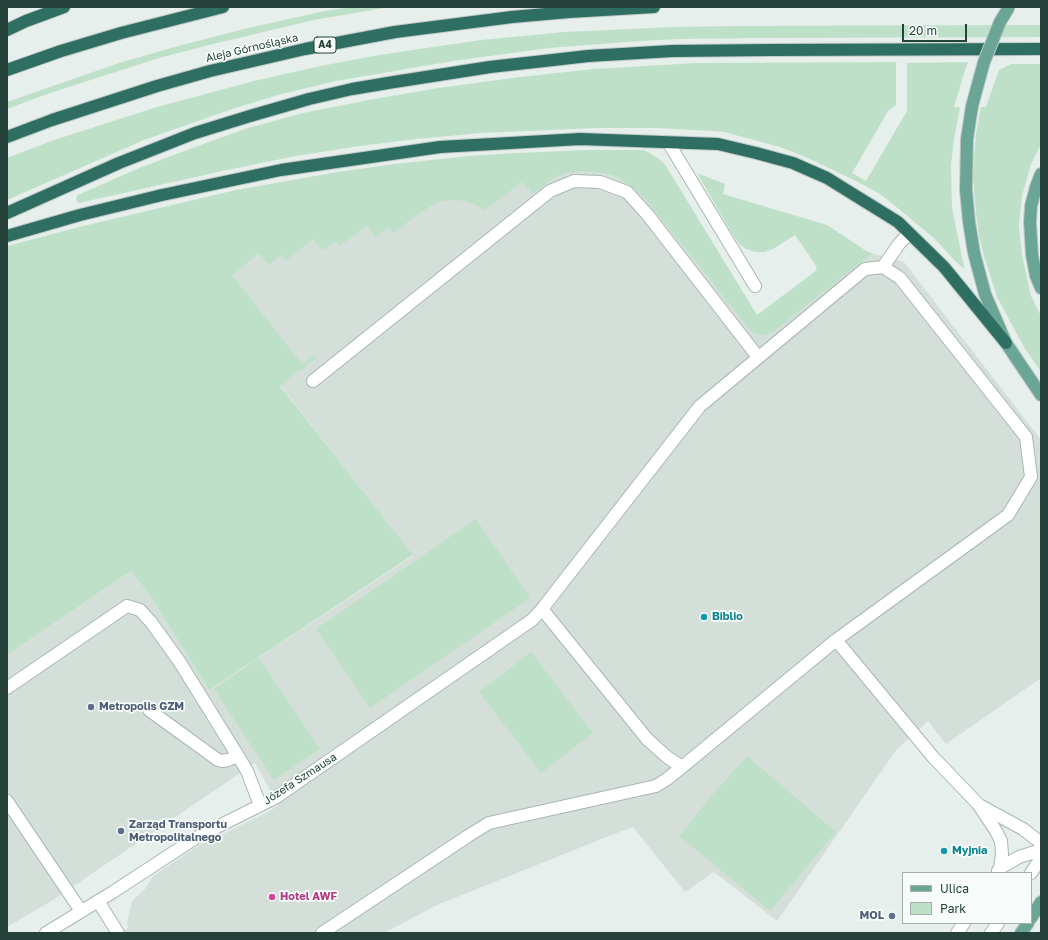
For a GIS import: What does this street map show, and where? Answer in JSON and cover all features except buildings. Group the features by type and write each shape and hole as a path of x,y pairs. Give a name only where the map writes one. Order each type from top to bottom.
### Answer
{"highway":[{"path":"7,30 26,21 64,7"},
{"path":"7,70 61,51 114,35 223,7"},
{"name":"Aleja Górnośląska","path":"7,137 59,118 157,86 225,67 305,49 396,32 497,18 654,7"},
{"path":"7,213 119,163 195,133 309,99 394,82 490,67 588,56 672,51 1041,49"},
{"path":"7,236 80,215 162,195 281,170 440,147 580,140 718,144 793,164 827,178 898,222 944,267 1006,343"}],"main road":[{"path":"1009,7 1000,22 992,42 982,69 972,106 966,139 966,190 974,253 985,294 1006,343 1041,395"},
{"path":"1041,174 1031,206 1030,222 1032,255 1036,276 1041,288"},
{"path":"1032,916 1041,902"},
{"path":"1021,933 1027,924"}],"lane":[{"path":"668,142 755,286"},
{"path":"313,381 550,191 574,181 600,182 627,192 647,214 758,357"},
{"path":"322,933 489,823 656,786 668,779 836,640 1008,515 1031,477 1026,437 900,278 883,267 899,244 909,233"},
{"name":"Józefa Szmausa","path":"46,933 113,892 197,836 275,798 532,620 700,406 865,269 883,267"},
{"path":"7,688 127,606 140,610 151,622 179,661 238,756 247,771 260,805"},
{"path":"542,609 647,739 667,757 682,767"},
{"path":"836,640 933,757 978,804 1001,841 1002,854 999,870"},
{"path":"148,710 218,760 228,760 238,756"},
{"path":"7,801 81,911"},
{"path":"978,804 1023,828 1041,843"},
{"path":"999,870 1022,855 1041,850"},
{"path":"1032,872 1041,858"},
{"path":"98,901 118,933"},
{"path":"957,933 963,924"},
{"path":"991,933 997,924"}],"shaded area":[{"path":"573,164 633,167 759,319 850,247 904,262 1041,440 1041,678 946,744 928,721 897,749 777,921 714,872 685,892 633,827 437,905 384,933 120,933 128,928 127,922 132,901 145,889 153,876 196,847 270,811 278,805 255,763 53,900 7,927 7,655 131,571 151,597 209,690 413,556 280,385 300,370 210,256"}],"green space":[{"path":"351,7 390,7 314,20 159,58 50,93 7,109 7,102 119,63 244,29 325,11"},
{"path":"1041,25 1041,37 677,39 549,48 453,61 336,81 278,95 232,109 144,140 7,200 7,158 51,141 157,107 254,81 379,55 481,40 565,32 672,27"},
{"path":"896,62 896,105 888,111 852,173 866,181 907,111 907,63 968,62 954,107 960,107 951,165 952,208 963,268 936,240 880,194 810,159 780,147 724,132 712,131 657,128 596,128 481,133 416,139 296,156 79,203 77,202 76,197 139,168 248,128 303,113 438,88 594,69 696,63"},
{"path":"1011,64 1041,64 1041,144 1031,164 1022,196 1019,225 1022,255 1031,296 1041,316 1041,372 1024,347 997,297 979,236 976,213 973,178 976,133 981,107 986,107 999,70"},
{"path":"587,150 643,150 662,161 757,315 817,270 815,264 795,235 773,249 764,252 756,252 746,249 739,244 697,173 725,184 723,194 827,225 871,254 773,332 764,335 756,334 752,332 734,310 644,197 624,181 613,175 580,171 559,176 532,193 522,182 485,210 465,201 442,201 421,212 393,233 388,227 376,237 367,226 340,246 335,241 323,250 313,239 286,261 281,255 270,264 267,263 259,253 232,275 302,364 314,355 316,357 301,371 300,370 280,386 413,555 209,690 151,597 131,571 7,655 7,246 79,227 236,190 338,172 469,156"},
{"path":"476,519 530,598 370,708 316,629"},
{"path":"531,652 593,733 541,773 479,692"},
{"path":"259,658 320,749 274,780 214,689"},
{"path":"747,756 836,832 770,911 679,836 712,795"}],"place":[{"name":"Biblio","path":"704,617"},
{"name":"Metropolis GZM","path":"91,707"},
{"name":"Zarząd Transportu Metropolitalnego","path":"121,831"},
{"name":"Myjnia","path":"944,851"},
{"name":"Hotel AWF","path":"272,897"},
{"name":"MOL","path":"892,916"}]}
